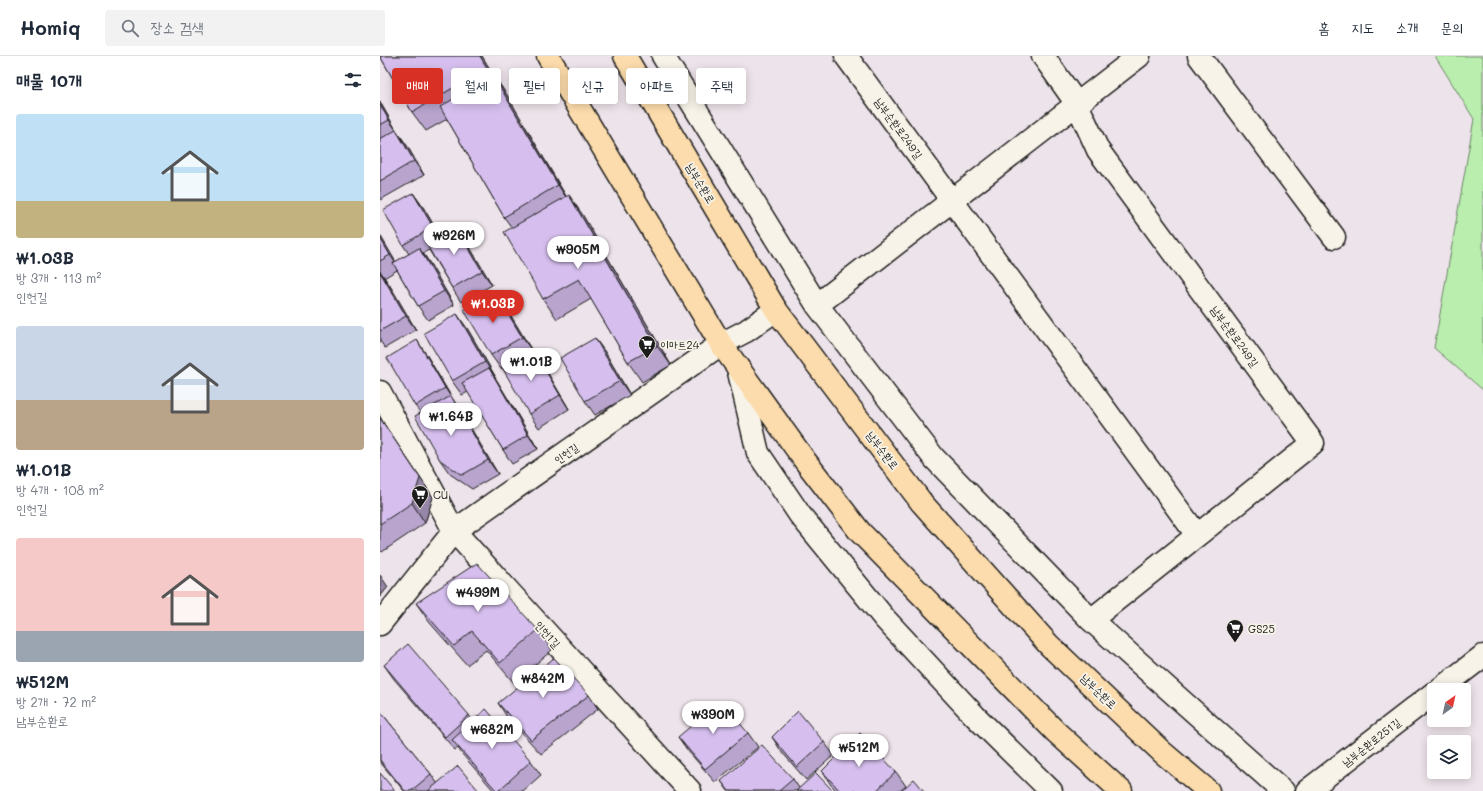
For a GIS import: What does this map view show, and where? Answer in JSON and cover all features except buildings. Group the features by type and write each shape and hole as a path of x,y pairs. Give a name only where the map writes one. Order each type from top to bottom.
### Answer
{"main road":[{"path":"548,56 721,344 806,462 860,532 1056,732 1121,791"},
{"name":"남부순환로","path":"625,56 776,310 922,503 1055,650 1162,752 1208,791"}],"street":[{"path":"663,56 817,305 934,458 1091,620 1283,791"},
{"name":"남부순환로249길","path":"846,56 1197,535"},
{"name":"남부순환로249길","path":"1043,56 1077,104 1098,150 1313,443 1091,620"},
{"path":"817,305 1139,56"},
{"path":"1199,56 1334,237"},
{"name":"인헌길","path":"380,624 454,531 721,344 746,331 776,310"},
{"path":"738,368 758,453 800,515 885,619 975,716 1052,791"},
{"name":"인헌1길","path":"380,392 454,531 690,791"},
{"path":"1447,683 1483,656"},
{"name":"남부순환로251길","path":"1307,791 1427,699"}],"green space":[{"path":"1435,56 1483,56 1483,390 1434,348 1474,119"}],"place":[{"name":"이마트24","path":"647,359"},
{"name":"CU","path":"420,509"},
{"name":"GS25","path":"1235,643"}]}
